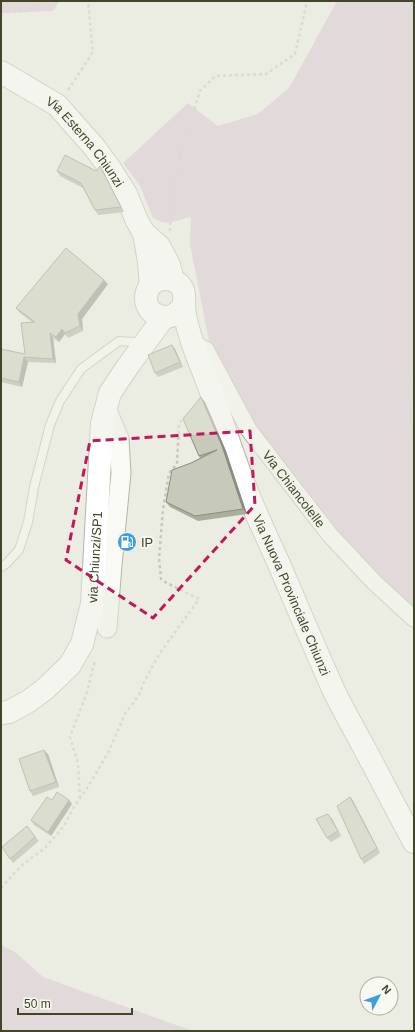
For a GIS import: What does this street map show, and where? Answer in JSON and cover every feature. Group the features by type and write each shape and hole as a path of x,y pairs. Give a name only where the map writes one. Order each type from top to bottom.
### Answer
{"main road":[{"name":"Via Esterna Chiunzi","path":"1,72 57,105 95,148 111,170 126,194 137,222 144,233"},
{"path":"144,233 159,246 169,265 173,280"},
{"path":"128,366 141,322 148,291 155,281 161,279 173,280 183,289 185,296 172,313 157,316 151,311 147,304 148,291 149,262 144,233"},
{"name":"Via Nuova Provinciale Chiunzi","path":"172,313 193,343 212,392 241,477 332,685 414,842"},
{"name":"via Chiunzi/SP1","path":"1,713 9,712 29,701 45,689 70,665 82,644 92,604 102,423 110,393 128,366 172,313"}],"street":[{"name":"Via Chiancolelle","path":"193,343 206,350 249,430 330,535 374,582 414,619"},
{"path":"106,408 119,439 121,473 107,628"}],"lane":[{"path":"1,567 6,564 19,550 28,522 34,487 50,425 60,401 81,369 119,341 134,342"}],"path":[{"path":"1,12 27,11 43,1"},
{"path":"57,105 92,52 88,1"},
{"path":"170,233 171,195 179,164 181,141 191,120 200,91 215,76 266,74 295,54 308,1"},
{"path":"414,373 408,386 414,444"},
{"path":"1,888 23,864 44,849 64,826 72,810 109,751 125,714 139,695 145,680 160,653 199,599 160,579 159,559 163,509 169,473 177,464 179,423 190,412"},
{"path":"414,540 414,554"},
{"path":"80,798 78,763 70,737 87,692 96,657"}],"highlighted area":[{"path":"250,431 255,505 153,618 66,560 90,441"}],"shaded area":[{"path":"1,1 59,1 53,11 1,13"},
{"path":"337,1 414,1 414,611 334,531 254,427 210,346 190,244 191,217 168,222 158,221 153,218 140,186 123,163 188,103 218,126 258,114 289,88"},
{"path":"1,945 15,952 43,977 193,1031 1,1031"}],"building":[{"path":"65,155 96,171 100,166 121,207 95,210 81,183 57,171"},
{"path":"66,248 104,280 78,314 80,326 65,333 62,329 56,337 50,333 53,359 24,357 19,382 1,378 1,349 25,354 21,323 35,322 16,308"},
{"path":"172,345 180,362 155,373 148,355"},
{"path":"201,397 222,446 243,509 195,516 166,502 172,470 191,463 217,450 199,456 183,419"},
{"path":"44,750 56,782 30,791 19,759"},
{"path":"57,792 69,800 48,832 31,820 47,797 52,800"},
{"path":"350,797 377,848 361,859 337,806"},
{"path":"328,814 338,831 327,838 316,819"},
{"path":"27,826 35,837 10,859 2,847"}],"place":[{"name":"IP","path":"127,542"}]}
